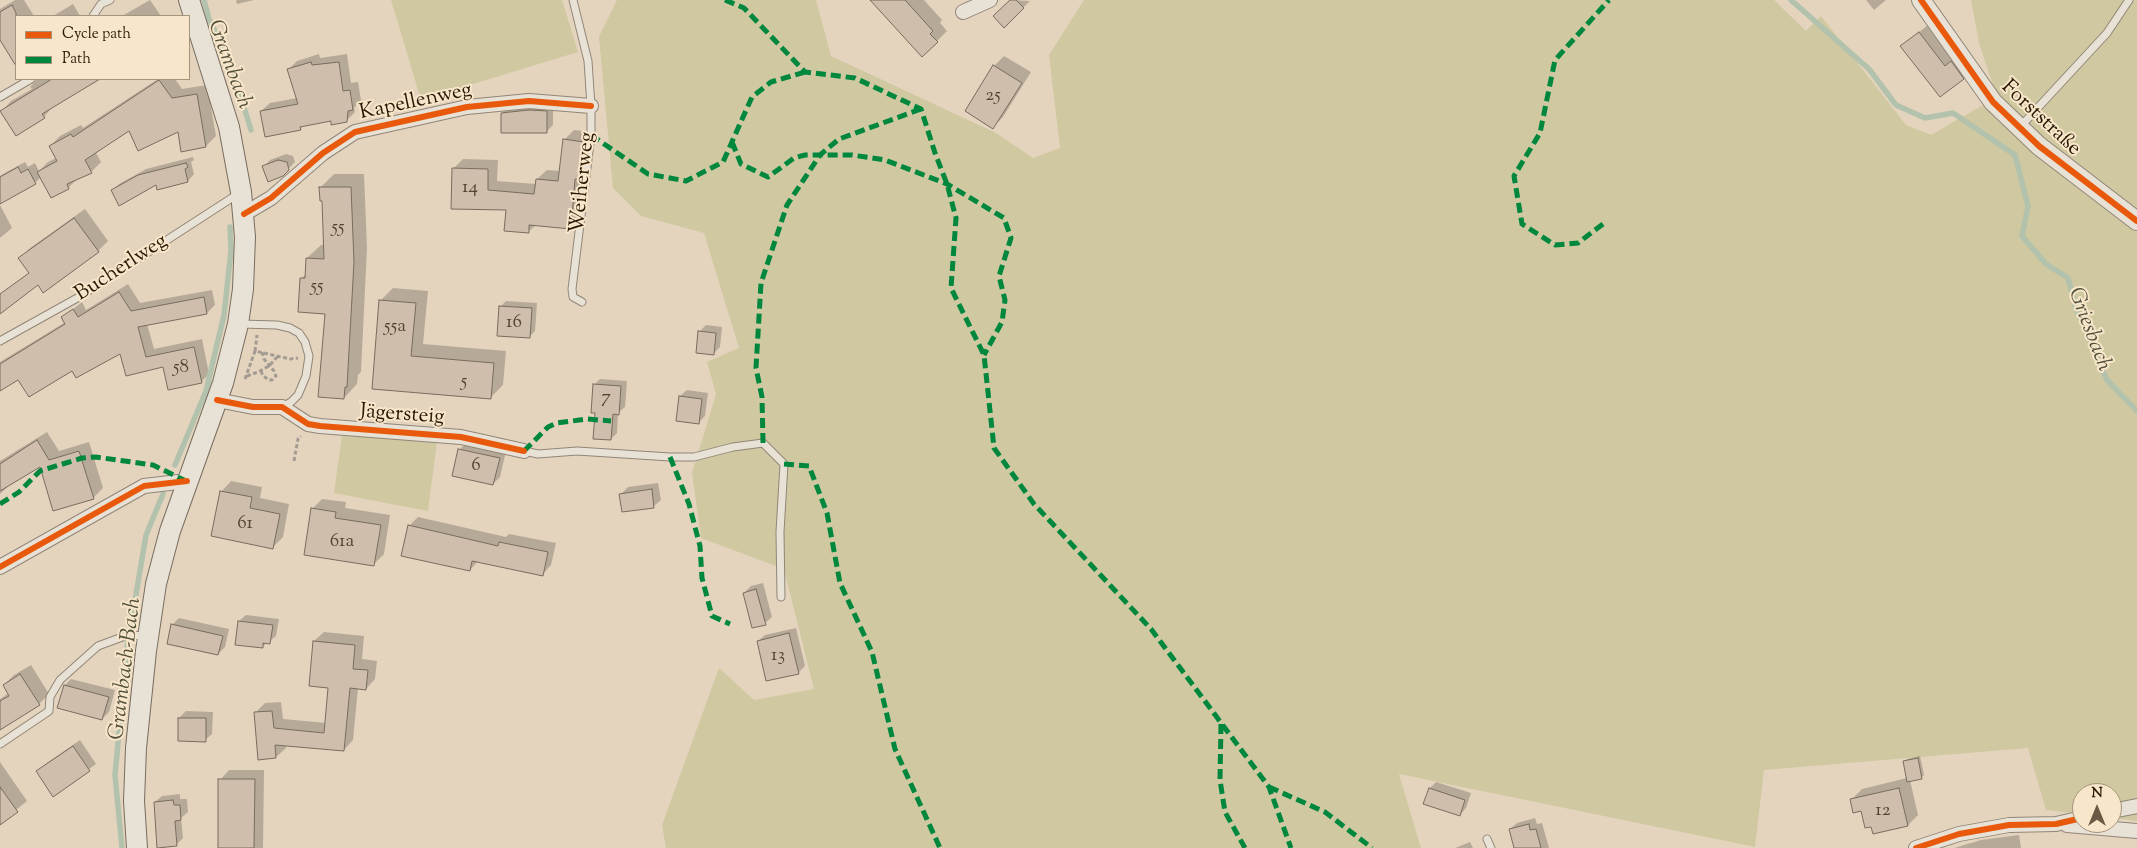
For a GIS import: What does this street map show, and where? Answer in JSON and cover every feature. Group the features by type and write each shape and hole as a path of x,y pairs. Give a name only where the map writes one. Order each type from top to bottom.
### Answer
{"main road":[{"path":"137,848 134,801 136,748 148,635 162,558 187,482 226,403 232,352 243,289 244,214 229,127 189,0"}],"street":[{"path":"963,12 990,0"},
{"name":"Forststraße","path":"1921,0 1993,102 2039,146 2137,221"},
{"name":"Kapellenweg","path":"244,214 271,198 323,153 355,132 476,106 529,101 591,106"},
{"path":"226,403 282,407"},
{"name":"Jägersteig","path":"282,407 308,424 461,437 524,451"},
{"path":"0,567 144,486 187,482"},
{"path":"2122,809 2137,806"},
{"path":"2056,824 2072,820"},
{"path":"1916,848 1959,834 2009,825 2056,824 2137,831"}],"lane":[{"path":"94,15 101,4 110,0"},
{"name":"Weiherweg","path":"573,0 588,61 591,106 591,135 572,289 573,297 582,302"},
{"path":"2020,128 2107,33 2129,0"},
{"path":"0,97 29,80"},
{"name":"Bucherlweg","path":"0,341 79,297 241,192"},
{"path":"238,324 277,325 290,328 299,333 305,342 308,356 306,376 298,395 282,407"},
{"name":"Jägersteig","path":"524,451 538,454 577,451 670,457 694,456 733,447 764,443 784,464 780,532 781,597"},
{"path":"0,744 49,711 50,697 60,680 98,646 124,636 148,635"},
{"path":"1487,839 1491,848"}],"path":[{"path":"226,403 246,376 254,351 290,359 308,356"},
{"path":"261,371 266,379 272,380 275,373 264,359 262,352"},
{"path":"246,376 269,366 278,356"},
{"path":"294,461 298,439 308,424"}],"shaded area":[{"path":"391,0 562,0 578,52 421,100"},
{"path":"617,0 816,0 831,56 996,133 1033,158 1060,148 1049,55 1084,0 1774,0 1806,31 1821,16 1906,125 1931,135 1997,97 1979,43 1971,0 2137,0 2137,821 2122,819 2122,783 2072,783 2072,813 2046,810 2028,748 1764,770 1755,847 1399,774 1421,848 666,848 662,825 719,668 754,700 814,689 784,569 701,538 692,473 716,394 707,362 739,348 704,233 641,216 613,188 599,37"},
{"path":"342,435 437,441 428,511 334,493"}],"building":[{"path":"870,0 905,0 933,31 930,34 938,42 922,57"},
{"path":"1010,0 1016,0 1024,8 1004,28 993,16"},
{"path":"12,5 16,13 15,64 0,40 0,12"},
{"path":"1919,32 1945,66 1951,61 1964,79 1940,97 1900,46"},
{"path":"311,62 312,65 339,62 343,91 350,90 353,110 348,111 347,122 331,125 331,121 300,127 301,130 265,137 260,111 298,104 287,69"},
{"path":"993,65 1022,83 993,129 965,111"},
{"path":"50,80 98,80 42,114 45,118 16,136 0,111"},
{"path":"159,80 172,98 197,94 206,147 181,152 178,132 138,151 129,131 85,160 92,173 67,184 69,189 51,198 37,172 57,161 49,146 71,134 73,137"},
{"path":"529,110 547,111 547,133 501,133 501,113"},
{"path":"563,139 584,142 580,179 575,179 571,229 529,225 529,233 504,231 506,210 451,209 452,168 488,169 488,190 534,194 536,179 558,181"},
{"path":"278,160 287,162 289,170 283,176 268,182 262,166"},
{"path":"186,163 188,167 185,169 188,182 157,190 156,185 119,206 111,190 138,175"},
{"path":"18,167 21,173 28,169 36,184 0,204 0,177"},
{"path":"319,187 351,187 354,262 347,387 345,387 344,399 318,397 325,314 298,312 300,278 305,278 306,258 324,259 322,201 320,201"},
{"path":"74,218 99,252 43,293 38,285 0,314 0,294 29,273 18,258"},
{"path":"119,292 131,311 204,297 207,314 138,327 146,357 194,347 202,383 168,390 163,367 126,376 120,354 76,378 72,371 29,397 18,380 0,391 0,364 65,324 61,317 73,309 78,317"},
{"path":"379,300 416,303 411,356 494,363 491,399 372,389"},
{"path":"499,306 532,308 530,338 497,336"},
{"path":"698,331 716,333 714,355 696,353"},
{"path":"593,384 621,386 619,415 613,414 611,440 593,439 595,413 591,413"},
{"path":"679,396 702,399 699,424 676,421"},
{"path":"37,440 49,460 79,451 94,499 53,511 40,467 0,491 0,464"},
{"path":"458,449 500,458 493,485 452,476"},
{"path":"652,489 654,508 622,512 619,494"},
{"path":"220,491 252,497 250,508 280,514 273,549 211,536"},
{"path":"311,508 336,512 335,518 381,525 374,566 304,555"},
{"path":"408,525 498,546 499,542 548,552 543,576 472,561 470,571 401,556"},
{"path":"756,589 766,625 752,628 743,593"},
{"path":"238,621 273,625 270,644 263,643 263,648 235,645"},
{"path":"171,624 223,636 218,655 167,644"},
{"path":"789,633 799,674 766,681 757,641"},
{"path":"313,641 355,645 353,669 368,670 366,690 350,688 344,751 275,745 276,758 258,760 254,712 272,711 274,728 324,733 328,688 309,686"},
{"path":"20,674 40,705 0,730 0,701 9,696 3,685"},
{"path":"64,685 109,697 102,720 57,708"},
{"path":"178,718 206,718 206,742 178,741"},
{"path":"73,746 90,771 53,797 36,771"},
{"path":"1918,758 1922,779 1907,782 1903,761"},
{"path":"218,779 255,779 254,848 218,848"},
{"path":"0,787 18,812 0,825"},
{"path":"1429,788 1465,800 1460,816 1423,804"},
{"path":"1899,788 1908,826 1873,834 1871,827 1865,828 1861,811 1853,813 1850,799"},
{"path":"173,800 174,805 180,805 181,820 175,821 177,846 157,848 154,802"},
{"path":"1529,824 1530,830 1536,829 1541,848 1514,848 1509,829"}],"waterway":[{"name":"Grambach","path":"204,0 209,19 230,62 251,130"},
{"name":"Griesbach","path":"1791,0 1869,69 1896,105 1925,118 1953,113 2015,155 2028,206 2022,236 2046,264 2068,278 2076,308 2107,380 2137,411"},
{"name":"Grambach-Bach","path":"175,465 206,391 224,315 231,251 230,227"},
{"name":"Grambach-Bach","path":"122,848 115,775 127,648 146,535 163,494"}],"marked path":[{"path":"725,0 744,8 805,72 855,78 921,109 947,184 956,218 951,288 984,355 994,448 1034,504 1151,629 1269,787 1291,848"},
{"path":"1603,224 1578,243 1555,245 1522,224 1514,176 1540,133 1555,60 1609,0"},
{"path":"591,135 648,174 686,181 723,162 752,97 771,82 805,72"},
{"path":"763,443 762,397 756,368 761,283 787,205 820,155 839,139 921,109"},
{"path":"732,142 741,164 768,177 794,158 805,155 852,155 885,160 947,184 1004,218 1011,238 999,276 1005,300 1002,322 984,355"},
{"path":"524,451 548,427 557,423 587,419 611,421"},
{"path":"0,504 19,492 40,471 82,458 96,457 153,465 184,480"},
{"path":"670,457 689,504 700,546 702,578 712,616 730,624"},
{"path":"784,464 809,466 827,513 840,583 872,652 895,749 940,848"},
{"path":"1221,724 1220,780 1225,812 1245,848"},
{"path":"1269,787 1325,812 1372,848"}],"cycle path":[{"path":"1921,0 1993,102 2039,146 2137,221"},
{"path":"244,214 271,198 323,153 355,132 467,107 529,101 591,106"},
{"path":"217,400 253,407 282,407 308,424 320,426 461,437 524,451"},
{"path":"0,567 144,486 187,481"},
{"path":"1916,848 1959,834 2009,825 2056,824 2072,820"}]}
